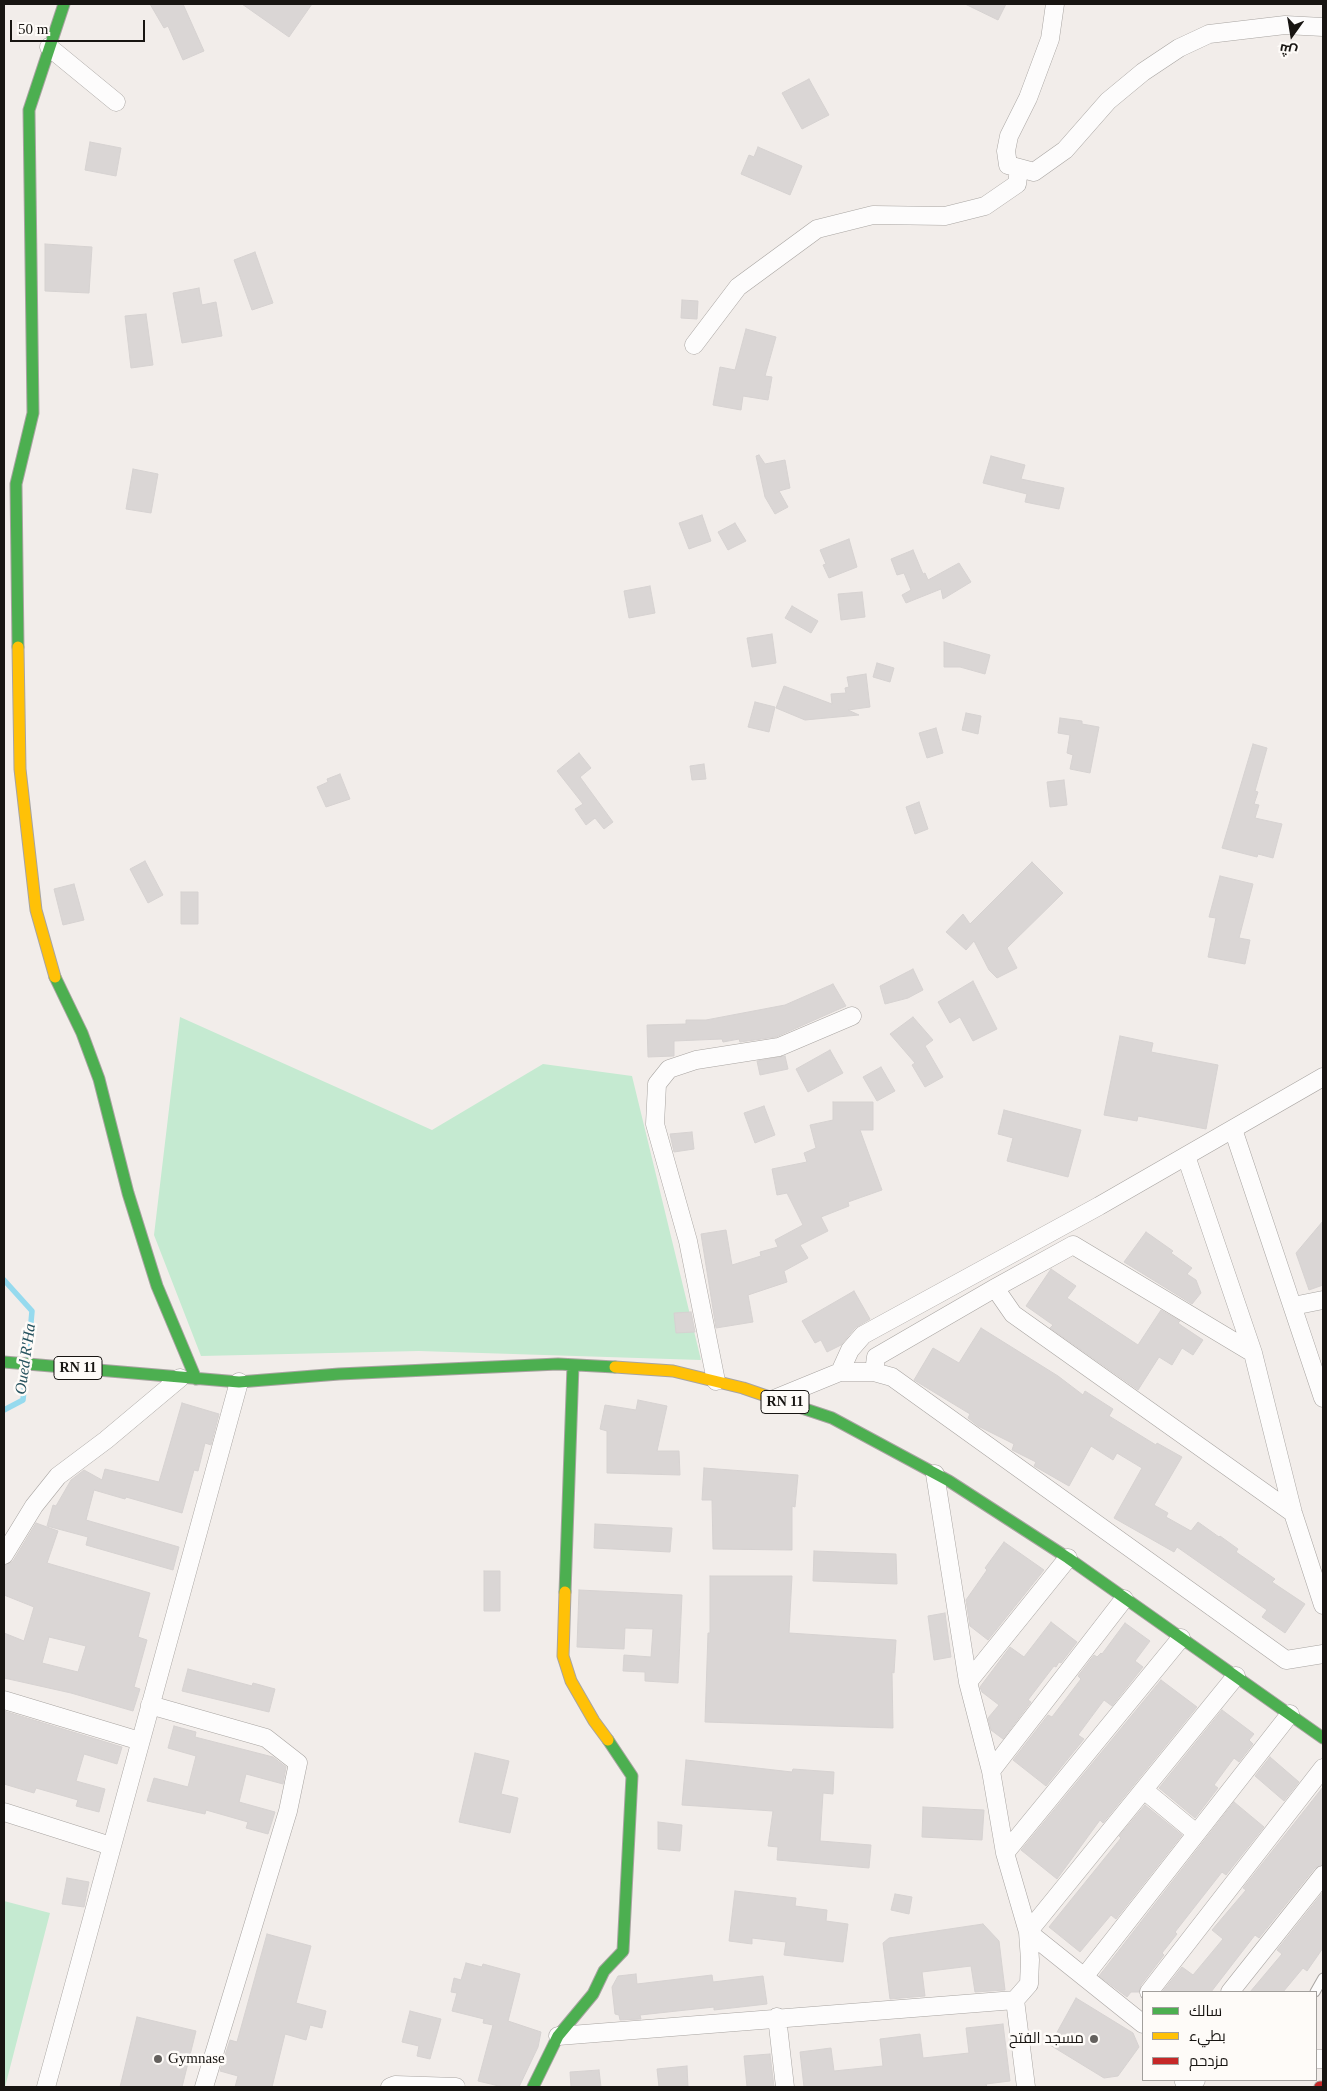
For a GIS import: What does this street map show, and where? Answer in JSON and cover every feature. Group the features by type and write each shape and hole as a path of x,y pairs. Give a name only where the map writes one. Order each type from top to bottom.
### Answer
{"street":[{"path":"4,1555 44,1491 58,1476 188,1378 156,1286 128,1193 99,1079 82,1033 57,984 36,910 20,768 16,484 34,413 29,110 64,4"},
{"path":"1055,4 1050,39 1028,98 1009,136 1006,151 1008,165 1034,172 1064,150 1108,101 1143,72 1179,48 1209,34 1285,25 1323,28"},
{"path":"49,47 116,102"},
{"path":"694,345 738,288 817,229 872,215 944,216 985,206 1017,184 1019,169"},
{"path":"716,1381 688,1241 655,1124 657,1084 669,1069 696,1060 779,1047 852,1016"},
{"path":"840,1372 850,1350 863,1335 1099,1206 1323,1077"},
{"path":"1233,1129 1323,1398"},
{"path":"1186,1156 1253,1353 1293,1513 1323,1605"},
{"path":"874,1372 876,1357 1073,1245 1253,1353"},
{"path":"995,1288 1013,1314 1293,1513"},
{"path":"1293,1306 1323,1300"},
{"path":"850,1350 874,1372"},
{"name":"RN 11","path":"4,1362 239,1382 339,1374 573,1365 673,1371 716,1381 832,1418 935,1474 1068,1558 1323,1738"},
{"path":"534,2087 558,2036 593,1994 604,1971 623,1951 632,1794 632,1776 625,1763 594,1721 571,1681 563,1656 573,1365"},
{"path":"774,1399 840,1372 874,1372 892,1378 1286,1660 1323,1654"},
{"path":"46,2087 239,1382"},
{"path":"558,2036 777,2017 1015,2000 1029,1984 1028,1932 1005,1852 991,1771 968,1682 935,1474"},
{"path":"968,1682 1068,1558"},
{"path":"991,1771 1124,1599"},
{"path":"1005,1852 1181,1638"},
{"path":"1028,1932 1236,1676"},
{"path":"4,1700 140,1741"},
{"path":"150,1705 266,1738 298,1763 288,1811 204,2087"},
{"path":"1084,1977 1290,1714"},
{"path":"1150,1991 1323,1768"},
{"path":"1144,1790 1196,1833"},
{"path":"4,1812 111,1846"},
{"path":"1231,1991 1323,1875"},
{"path":"1028,1932 1137,2019 1142,2002"},
{"path":"1015,2000 1024,2087 1032,2087"},
{"path":"777,2017 785,2087"},
{"path":"390,2087 395,2085 456,2087"}],"lane":[{"path":"1316,1991 1323,1978"}],"green space":[{"path":"180,1017 432,1130 543,1064 632,1076 701,1360 419,1351 201,1356 154,1235"},
{"path":"4,1901 50,1913 5,2087 4,2087"}],"building":[{"path":"150,4 183,4 204,51 183,60 168,26 164,28"},
{"path":"242,4 312,4 289,37"},
{"path":"965,4 1006,4 998,20"},
{"path":"809,79 829,115 802,129 782,93"},
{"path":"90,142 121,148 116,176 85,170"},
{"path":"758,147 802,166 790,195 741,174 749,155 754,157"},
{"path":"45,244 92,247 89,293 45,291"},
{"path":"255,252 273,303 252,310 234,260"},
{"path":"199,288 202,305 216,302 222,336 182,343 173,293"},
{"path":"682,300 698,301 697,319 681,318"},
{"path":"146,314 153,365 131,368 125,316"},
{"path":"746,329 776,337 765,376 772,377 768,400 743,396 741,410 713,405 720,367 735,370"},
{"path":"759,455 765,464 785,460 790,488 779,491 788,507 775,514 765,497 756,456"},
{"path":"991,456 1025,465 1021,479 1064,488 1059,509 1025,502 1027,494 983,483"},
{"path":"133,469 158,474 151,513 126,509"},
{"path":"702,515 711,541 689,549 679,523"},
{"path":"735,523 746,541 728,550 718,532"},
{"path":"849,539 857,567 829,578 823,565 826,564 820,550"},
{"path":"913,550 923,574 925,573 928,580 959,563 971,582 943,599 941,589 906,603 902,595 911,590 904,573 897,575 891,559"},
{"path":"650,586 655,613 629,618 624,591"},
{"path":"862,592 865,617 841,620 838,594"},
{"path":"792,606 818,621 811,633 785,618"},
{"path":"772,634 776,663 752,667 747,638"},
{"path":"944,642 990,655 985,674 960,667 944,667"},
{"path":"877,663 894,668 890,682 873,677"},
{"path":"866,674 870,707 848,710 859,715 805,720 776,708 784,686 832,704 831,694 846,693 845,688 849,687 847,677"},
{"path":"755,702 775,707 769,732 748,727"},
{"path":"966,713 981,716 978,734 962,730"},
{"path":"1060,718 1082,721 1082,724 1099,727 1090,773 1070,769 1073,755 1067,753 1070,735 1058,733"},
{"path":"936,728 943,753 927,758 919,733"},
{"path":"1253,744 1267,748 1255,791 1258,792 1254,804 1259,805 1255,818 1282,824 1273,858 1258,854 1257,857 1222,848"},
{"path":"579,753 591,768 580,777 613,822 604,829 595,818 586,825 575,809 583,804 557,771"},
{"path":"704,764 706,779 692,780 690,766"},
{"path":"340,774 350,799 326,807 317,787 328,782 327,779"},
{"path":"1064,780 1067,805 1050,807 1047,782"},
{"path":"919,802 928,829 915,834 906,807"},
{"path":"145,861 163,895 148,903 130,869"},
{"path":"1032,862 1063,893 1007,948 1017,968 997,978 989,970 974,941 966,950 946,932 963,914 970,924"},
{"path":"1220,876 1253,884 1239,938 1250,940 1245,964 1208,957 1216,918 1209,917"},
{"path":"74,884 84,920 63,925 54,889"},
{"path":"181,892 198,892 198,924 181,924"},
{"path":"913,969 923,990 908,998 885,1004 880,986"},
{"path":"973,981 997,1029 973,1041 960,1017 950,1023 938,1002"},
{"path":"833,984 846,1006 776,1037 740,1042 739,1039 723,1042 722,1039 674,1041 674,1056 648,1057 647,1025 686,1024 686,1020 706,1020 785,1005"},
{"path":"913,1017 933,1040 925,1046 943,1077 925,1087 912,1065 915,1063 890,1034"},
{"path":"1120,1036 1153,1043 1151,1052 1218,1065 1206,1129 1138,1116 1137,1121 1104,1115"},
{"path":"830,1050 843,1073 808,1092 796,1069"},
{"path":"785,1056 788,1069 760,1075 757,1061"},
{"path":"881,1067 895,1091 877,1101 863,1077"},
{"path":"833,1102 873,1102 873,1130 860,1130 882,1190 848,1202 849,1206 821,1217 828,1231 800,1245 808,1258 784,1271 787,1282 748,1295 753,1322 716,1328 701,1234 726,1230 732,1265 761,1256 760,1252 778,1247 775,1240 803,1225 787,1193 777,1195 772,1169 807,1162 804,1153 816,1148 810,1125 833,1120"},
{"path":"764,1106 775,1135 755,1143 744,1113"},
{"path":"1004,1110 1081,1130 1068,1177 1007,1161 1013,1138 998,1134"},
{"path":"692,1132 694,1149 674,1152 670,1134"},
{"path":"1323,1221 1323,1285 1309,1290 1296,1253"},
{"path":"1146,1232 1173,1251 1171,1253 1192,1268 1187,1274 1196,1280 1201,1293 1192,1304 1124,1262"},
{"path":"1051,1269 1076,1286 1067,1298 1138,1345 1161,1310 1180,1321 1178,1323 1203,1340 1193,1355 1182,1348 1172,1365 1159,1357 1138,1390 1050,1328 1053,1325 1026,1306"},
{"path":"854,1291 870,1319 855,1328 841,1345 827,1352 821,1340 815,1343 802,1321"},
{"path":"691,1312 695,1332 676,1333 674,1313"},
{"path":"981,1328 1058,1376 1083,1395 1085,1391 1113,1409 1109,1416 1156,1445 1157,1443 1182,1457 1154,1505 1168,1513 1166,1517 1191,1531 1198,1522 1220,1536 1238,1549 1236,1552 1275,1579 1272,1582 1305,1604 1285,1633 1262,1617 1267,1610 1177,1547 1174,1552 1114,1518 1142,1468 1117,1453 1113,1460 1091,1446 1069,1486 1034,1466 1036,1462 1012,1450 1014,1444 978,1426 968,1418 970,1414 914,1380 933,1348 959,1363"},
{"path":"638,1400 667,1406 657,1451 679,1451 680,1475 607,1473 607,1431 600,1429 605,1405 636,1410"},
{"path":"182,1403 219,1414 211,1445 205,1443 198,1471 194,1470 182,1513 94,1490 86,1520 179,1547 173,1570 86,1545 88,1537 47,1526 53,1505 56,1506 71,1480 84,1470 102,1480 105,1469 159,1482"},
{"path":"704,1468 798,1475 795,1507 792,1506 792,1550 713,1549 712,1500 702,1500"},
{"path":"36,1523 58,1531 47,1563 150,1593 138,1637 147,1640 134,1687 140,1689 133,1711 71,1693 4,1678 4,1633 24,1641 34,1607 4,1595 4,1566 13,1561","holes":["49,1637 86,1646 78,1672 42,1663"]},
{"path":"595,1524 672,1528 670,1552 594,1548"},
{"path":"1004,1542 1044,1570 988,1640 970,1626 966,1600 987,1570 985,1568"},
{"path":"814,1551 896,1554 897,1584 813,1581"},
{"path":"484,1571 500,1571 500,1611 484,1611"},
{"path":"710,1576 792,1576 789,1633 896,1640 894,1673 892,1672 893,1728 705,1722 708,1633 710,1633"},
{"path":"579,1590 682,1595 678,1683 645,1681 645,1672 623,1671 624,1655 651,1657 653,1629 625,1628 624,1649 577,1647"},
{"path":"945,1613 951,1657 934,1660 928,1616"},
{"path":"1051,1622 1077,1642 1061,1663 1059,1662 1056,1667 1054,1666 1028,1700 1031,1702 1003,1739 991,1730 988,1718 999,1705 982,1692 980,1687 1010,1647 1024,1657"},
{"path":"1125,1623 1150,1641 1135,1661 1143,1667 1112,1706 1104,1700 1078,1735 1084,1739 1046,1786 1013,1760 1048,1715 1052,1717 1081,1679 1078,1676 1094,1655 1097,1657 1102,1654"},
{"path":"188,1669 252,1686 253,1683 275,1689 269,1712 182,1691"},
{"path":"1161,1680 1197,1707 1103,1823 1100,1820 1057,1879 1021,1850"},
{"path":"1222,1710 1254,1734 1249,1740 1253,1744 1239,1762 1234,1758 1214,1785 1218,1788 1195,1818 1159,1788"},
{"path":"4,1711 122,1747 117,1764 84,1754 76,1781 105,1789 99,1812 76,1806 78,1800 36,1788 34,1793 4,1784"},
{"path":"174,1726 196,1732 195,1737 273,1757 286,1767 283,1784 246,1774 239,1802 275,1812 268,1834 246,1828 248,1822 206,1810 205,1814 147,1801 154,1778 188,1787 196,1756 168,1748"},
{"path":"475,1753 509,1761 501,1794 518,1798 510,1833 459,1822"},
{"path":"1270,1757 1299,1782 1284,1801 1255,1776"},
{"path":"686,1760 792,1772 793,1769 834,1772 833,1794 823,1793 820,1841 871,1845 869,1868 777,1860 778,1847 768,1846 773,1811 682,1805"},
{"path":"1323,1787 1323,1865 1315,1868 1259,1938 1255,1935 1212,1991 1163,1991 1182,1967 1193,1975 1223,1939 1212,1930 1246,1890 1243,1888"},
{"path":"1234,1802 1264,1827 1226,1875 1222,1872 1175,1932 1177,1934 1141,1985 1139,1992 1131,1992 1127,1997 1099,1976"},
{"path":"1145,1805 1182,1835 1116,1919 1111,1915 1080,1952 1049,1927 1121,1838 1119,1836"},
{"path":"923,1807 984,1810 982,1840 922,1837"},
{"path":"658,1822 682,1825 680,1851 658,1849"},
{"path":"67,1878 89,1882 84,1907 62,1904"},
{"path":"735,1891 796,1898 795,1906 827,1910 826,1921 848,1924 843,1962 784,1955 786,1942 752,1938 752,1944 729,1941"},
{"path":"1323,1892 1323,1948 1307,1971 1303,1968 1284,1991 1251,1991 1282,1954 1277,1950"},
{"path":"895,1894 912,1897 909,1914 891,1910"},
{"path":"983,1924 999,1941 1005,1990 975,1992 971,1966 922,1972 925,1996 890,1999 883,1943 889,1938"},
{"path":"267,1934 311,1946 296,2003 326,2011 322,2028 310,2025 306,2040 285,2034 272,2087 235,2087 238,2076 220,2071 230,2040 237,2042"},
{"path":"466,1963 482,1967 483,1964 520,1974 508,2021 541,2032 538,2047 519,2087 503,2087 478,2081 493,2025 483,2023 484,2019 452,2011 457,1993 451,1992 454,1978 461,1980"},
{"path":"636,1974 637,1984 712,1975 713,1982 763,1976 767,2004 714,2010 714,2007 640,2015 641,2019 620,2020 619,2015 615,2014 612,1987 618,1976"},
{"name":"مسجد الفتح","path":"1076,1998 1133,2033 1139,2047 1118,2076 1104,2078 1050,2045"},
{"path":"410,2011 441,2019 430,2059 417,2056 419,2046 402,2042"},
{"name":"Gymnase","path":"137,2017 196,2031 182,2087 120,2087"},
{"path":"1003,2024 1010,2081 986,2084 987,2087 804,2087 800,2052 831,2048 834,2071 883,2066 880,2039 920,2034 923,2058 969,2053 966,2028"},
{"path":"770,2054 774,2087 747,2087 744,2056"},
{"path":"687,2066 688,2087 659,2087 657,2069"},
{"path":"599,2070 601,2087 571,2087 570,2072"}],"waterway":[{"name":"Oued R'Ha","path":"4,1280 32,1311 28,1356"},
{"name":"Oued R'Ha","path":"4,1410 23,1400 26,1371"}],"traffic: fast":[{"path":"18,647 16,484 33,413 29,110 64,4"},
{"path":"55,977 82,1033 99,1079 128,1193 157,1286 196,1379"},
{"path":"4,1362 239,1382 339,1374 558,1364 615,1367"},
{"path":"565,1592 573,1365"},
{"path":"778,1400 832,1418 949,1481 1068,1558 1323,1738"},
{"path":"533,2087 558,2036 593,1994 604,1971 623,1951 632,1776 608,1740"}],"traffic: slow":[{"path":"18,647 20,769 36,910 55,977"},
{"path":"615,1367 673,1371 743,1388 778,1400"},
{"path":"565,1592 563,1656 571,1681 594,1721 608,1740"}],"place":[{"name":"مسجد الفتح","path":"1094,2039"},
{"name":"Gymnase","path":"158,2059"}]}
